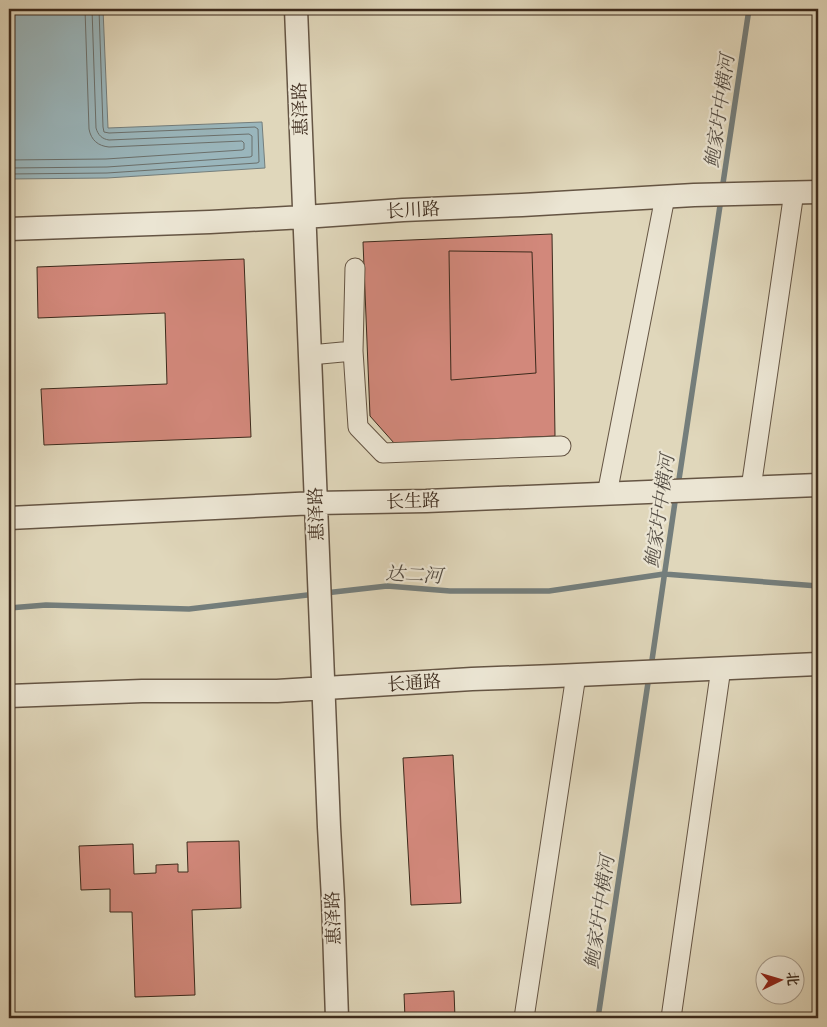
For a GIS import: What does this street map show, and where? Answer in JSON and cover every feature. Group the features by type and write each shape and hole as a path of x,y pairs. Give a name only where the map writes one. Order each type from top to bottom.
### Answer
{"street":[{"name":"惠泽路","path":"296,9 337,1018"},
{"path":"751,488 794,192"},
{"name":"长川路","path":"9,229 210,222 694,195 818,192"},
{"path":"607,494 665,197"},
{"path":"355,268 353,351 358,427 383,453 561,446"},
{"path":"310,355 353,351"},
{"name":"长生路","path":"9,518 316,503 426,501 818,485"},
{"name":"长通路","path":"9,696 142,691 277,691 472,679 818,664"},
{"path":"670,1018 713,669"},
{"path":"524,1018 588,675"}],"water":[{"path":"9,9 103,9 108,128 262,122 265,168 107,178 9,179"}],"building":[{"path":"552,234 555,436 394,443 370,416 363,242"},
{"path":"449,251 532,252 536,373 451,380"},
{"path":"244,259 251,437 44,445 41,389 167,384 165,313 38,318 37,267"},
{"path":"453,755 461,903 411,905 403,758"},
{"path":"239,841 241,908 192,910 195,995 135,997 132,912 110,912 110,889 81,890 79,846 133,844 134,874 156,873 156,865 178,864 178,872 188,872 187,842"},
{"path":"454,991 455,1018 405,1018 404,994"}],"waterway":[{"name":"鲍家圩中横河","path":"722,190 749,9"},
{"name":"鲍家圩中横河","path":"678,486 721,199"},
{"name":"鲍家圩中横河","path":"651,667 676,495"},
{"name":"达二河","path":"325,593 387,586 450,591 549,591 664,574 818,586"},
{"name":"达二河","path":"9,608 46,605 189,609 316,594"},
{"name":"鲍家圩中横河","path":"598,1018 649,676"}]}
